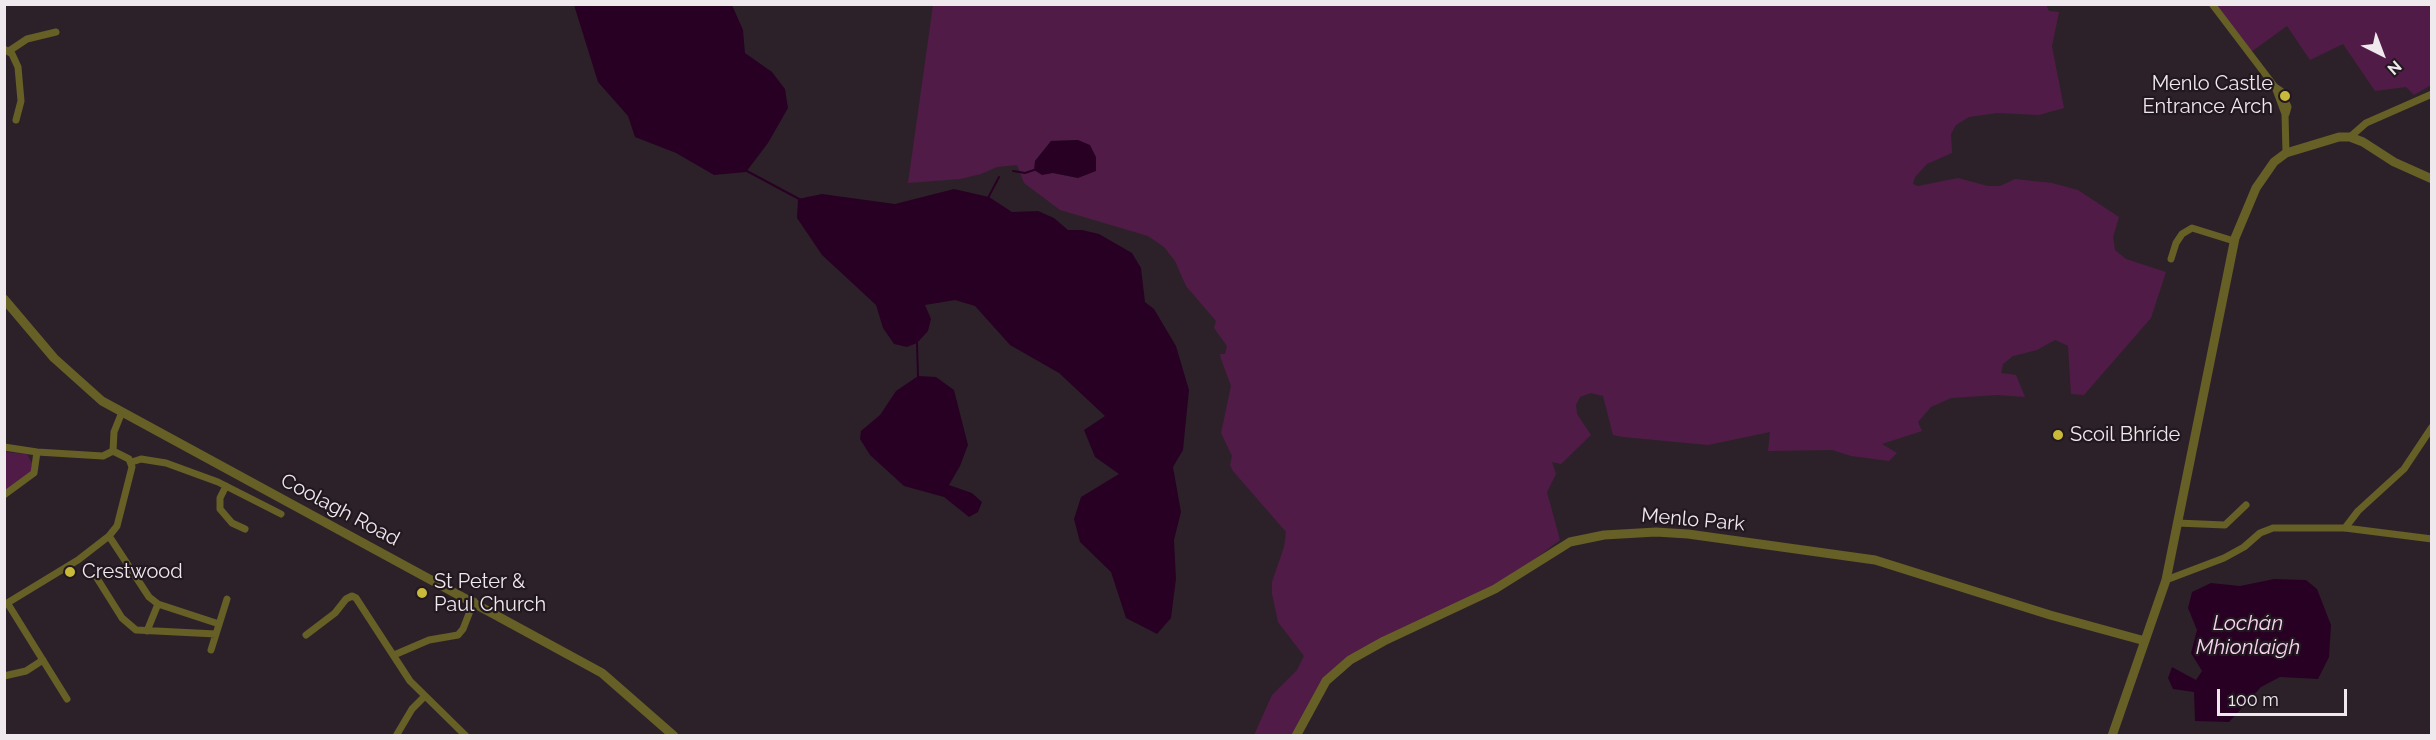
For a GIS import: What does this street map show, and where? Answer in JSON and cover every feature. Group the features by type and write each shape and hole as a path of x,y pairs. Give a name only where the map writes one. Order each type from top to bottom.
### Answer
{"street":[{"path":"2212,4 2275,87 2285,114 2286,153"},
{"path":"16,120 21,102 18,67 7,50 27,39 56,32"},
{"path":"2350,137 2366,123 2432,94"},
{"path":"2112,735 2166,580 2234,241 2256,188 2274,162 2286,153 2338,137 2350,137 2432,179"},
{"path":"2172,259 2176,243 2182,234 2192,228 2234,241"},
{"name":"Coolagh Road","path":"4,299 35,337 80,384 122,412 602,673 674,735"},
{"path":"113,451 114,432 122,412"},
{"path":"2345,528 2358,511 2404,469 2432,427"},
{"path":"4,447 37,452 104,456 113,451"},
{"path":"113,451 132,462 141,459 166,462 226,486 280,514"},
{"path":"4,495 34,473 37,452"},
{"path":"67,699 6,605 78,561 117,526 132,462"},
{"path":"226,486 220,498 220,509 232,523 245,530"},
{"path":"2176,524 2225,525 2246,505"},
{"path":"2166,580 2224,558 2244,547 2260,533 2273,528 2345,528 2432,539"},
{"name":"Menlo Park","path":"1296,735 1326,681 1350,660 1384,641 1496,589 1570,542 1604,535 1656,531 1875,560 2050,615 2145,641"},
{"path":"108,536 141,587 158,604 219,624"},
{"path":"95,575 122,618 136,630 216,634"},
{"path":"306,634 335,613 352,596 356,598 410,681 466,735"},
{"path":"211,650 226,599"},
{"path":"394,655 429,640 458,635 463,629 474,602"},
{"path":"147,631 158,604"},
{"path":"4,676 26,671 43,660"},
{"path":"396,735 412,709 425,696"}],"shaded area":[{"path":"933,5 2046,5 2049,11 2059,12 2052,46 2064,108 2039,115 1997,113 1969,117 1956,125 1951,134 1952,153 1927,164 1915,177 1913,184 1918,186 1958,178 1988,186 2000,186 2015,179 2052,183 2078,190 2119,217 2113,237 2115,250 2126,259 2166,272 2151,318 2084,395 2071,394 2068,346 2055,340 2037,350 2013,356 2003,364 2001,373 2016,375 2025,397 1998,395 1951,398 1931,407 1918,422 1922,431 1882,444 1897,453 1889,461 1851,456 1832,450 1768,451 1770,432 1708,445 1613,435 1603,396 1591,393 1580,397 1576,405 1577,414 1591,435 1561,464 1552,462 1556,474 1547,492 1560,540 1495,589 1384,641 1326,682 1296,735 1254,735 1272,695 1297,670 1304,656 1278,622 1272,594 1272,582 1284,547 1286,532 1233,471 1230,465 1232,456 1221,433 1231,386 1220,354 1225,354 1227,346 1214,328 1216,321 1186,286 1175,261 1164,247 1148,236 1060,210 1024,183 1017,165 997,167 960,179 908,183","holes":["1078,140 1078,178 1053,173 1035,161 1051,141"]},
{"path":"2216,5 2431,5 2431,85 2414,95 2406,87 2375,91 2343,44 2310,60 2287,26 2251,52"},
{"path":"5,452 27,454 32,463 31,472 5,491"}],"water":[{"path":"574,5 732,5 743,30 745,53 772,72 785,89 788,108 768,143 746,172 714,175 676,153 635,137 628,116 598,82"},
{"path":"1078,140 1090,145 1096,157 1096,171 1078,178 1053,173 1042,175 1034,170 1035,161 1051,141"},
{"path":"954,189 989,197 1012,212 1038,211 1054,218 1068,230 1099,234 1132,253 1141,268 1145,302 1154,309 1176,346 1189,390 1183,450 1173,467 1181,512 1174,540 1176,579 1171,618 1157,634 1126,618 1111,572 1080,542 1074,519 1081,497 1119,474 1095,457 1084,430 1105,416 1059,373 1010,345 975,306 955,300 925,305 931,319 928,331 917,343 907,347 894,344 883,328 876,305 822,255 797,218 798,199 822,194 895,204"},
{"path":"918,376 936,377 954,390 968,445 949,485 972,493 982,502 978,512 969,517 944,497 904,486 870,455 860,439 861,431 880,415 896,391"},
{"name":"Lochán Mhionlaigh","path":"2274,579 2306,580 2317,589 2331,625 2329,657 2318,679 2280,677 2261,687 2229,722 2195,721 2194,692 2173,689 2168,678 2172,667 2196,680 2202,671 2191,653 2197,630 2188,608 2192,592 2211,583 2240,586"}],"waterway":[{"path":"745,170 801,200"},
{"path":"1013,171 1025,173 1034,170"},
{"path":"988,198 999,177"},
{"path":"917,343 918,376"}],"place":[{"name":"Menlo Castle Entrance Arch","path":"2285,96"},
{"name":"Scoil Bhríde","path":"2058,435"},
{"name":"Crestwood","path":"70,572"},
{"name":"St Peter & Paul Church","path":"422,593"}]}
